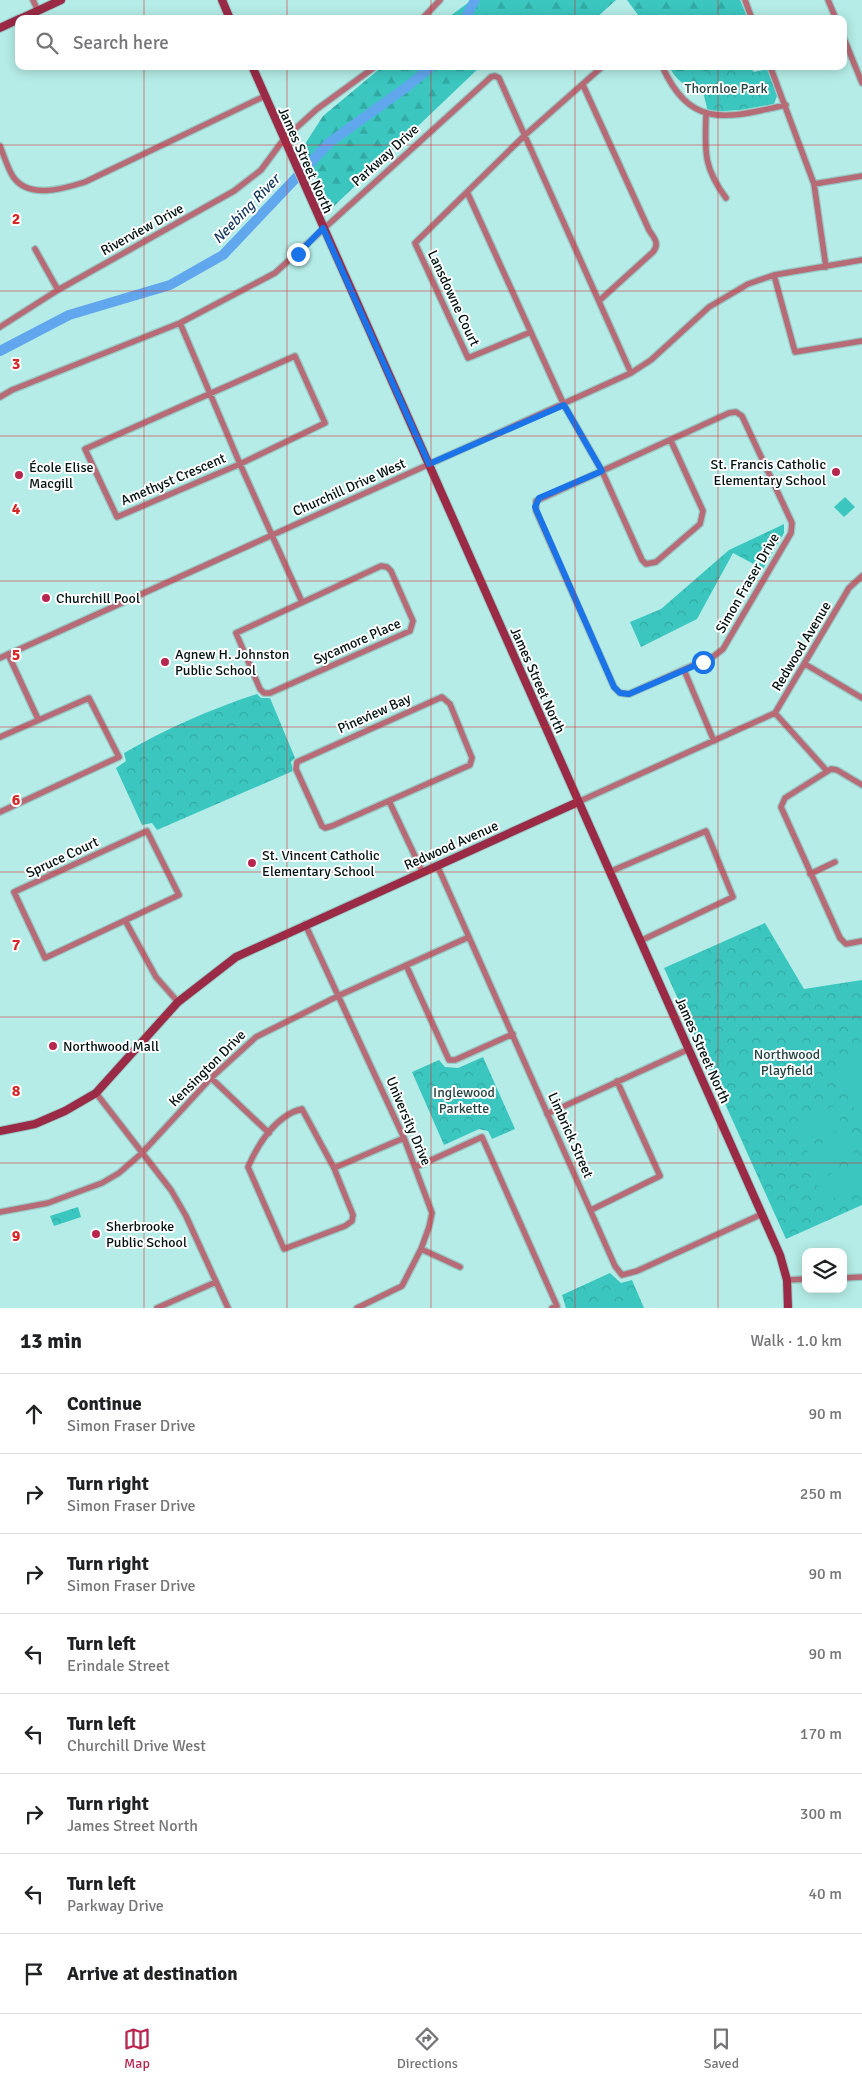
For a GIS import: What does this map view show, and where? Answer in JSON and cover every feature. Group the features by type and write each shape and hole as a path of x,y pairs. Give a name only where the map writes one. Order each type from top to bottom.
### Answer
{"street":[{"path":"33,0 38,11"},
{"path":"28,15 61,0"},
{"path":"222,0 228,15"},
{"path":"426,15 440,0"},
{"path":"745,0 751,15"},
{"path":"828,0 834,15"},
{"path":"0,28 15,21"},
{"path":"847,46 862,83"},
{"name":"James Street North","path":"254,70 762,1214 780,1256 787,1280 788,1308"},
{"name":"Riverview Drive","path":"0,326 58,290 234,191 261,170 284,139 317,109 371,70"},
{"name":"Lansdowne Court","path":"531,332 468,358 416,243 468,194 524,136 599,70"},
{"path":"664,70 673,89 693,108 706,115 751,113 786,105"},
{"path":"772,70 814,184 826,266"},
{"name":"Parkway Drive","path":"0,397 12,390 180,323 274,273 491,77 499,78 600,300 631,373"},
{"path":"583,85 649,230 657,242 657,247 653,252 600,300"},
{"path":"0,146 13,176 22,186 38,191 66,188 85,182 265,96"},
{"path":"706,115 705,156 718,187 726,198"},
{"path":"814,184 862,176"},
{"path":"468,194 564,405 602,471 642,560 646,564 656,562 700,524 703,518 703,512 671,441"},
{"path":"35,249 58,290"},
{"name":"Churchill Drive West","path":"0,658 564,405 631,373 654,358 699,315 723,296 774,275 862,260"},
{"path":"774,275 795,352 862,341"},
{"path":"180,323 240,464 302,602"},
{"path":"211,394 295,356 325,423 240,464"},
{"name":"Amethyst Crescent","path":"211,394 85,449 117,517 240,464"},
{"name":"Simon Fraser Drive","path":"728,414 740,414 792,528 723,649 714,656 629,694 617,691 535,504 539,498 602,471 728,414"},
{"name":"Sycamore Place","path":"381,566 387,567 391,571 413,621 413,627 410,631 401,635 270,693 264,693 260,689 236,633 302,602 381,566"},
{"name":"Redwood Avenue","path":"0,1131 35,1124 65,1111 96,1093 178,1002 236,956 775,713 849,588 862,576"},
{"path":"8,654 38,720"},
{"path":"805,664 862,698"},
{"path":"684,670 714,741"},
{"path":"0,736 89,698 119,758 0,812"},
{"name":"Pineview Bay","path":"439,698 446,698 472,762 470,765 389,801 325,828 322,826 295,765 301,760 344,740 439,698"},
{"path":"775,713 828,771"},
{"path":"862,785 837,770 828,771 785,798 781,803 782,811 841,941 849,944 862,941"},
{"path":"389,801 422,871"},
{"name":"Spruce Court","path":"148,831 179,895 126,922 45,958 14,892 148,831"},
{"path":"609,872 706,831 734,897 640,941"},
{"path":"810,874 835,862"},
{"name":"Limbrick Street","path":"437,865 615,1266 622,1274 637,1270 762,1214"},
{"path":"126,922 156,977 178,1002"},
{"name":"University Drive","path":"306,924 404,1138 432,1212 429,1227 402,1286 357,1308"},
{"name":"Kensington Drive","path":"0,1212 48,1203 80,1192 119,1173 142,1153 212,1078 256,1037 340,995 469,937"},
{"path":"406,965 448,1060 455,1060 513,1034"},
{"path":"547,1114 689,1049"},
{"path":"212,1078 269,1133"},
{"path":"591,1210 660,1176 616,1081"},
{"path":"96,1093 171,1190 186,1216 228,1308"},
{"path":"302,1109 334,1168 353,1215 352,1221 284,1249 248,1167 256,1150 269,1133 290,1112 302,1109"},
{"path":"416,1167 482,1137 558,1306 552,1308"},
{"path":"334,1168 404,1138"},
{"path":"420,1249 460,1267"},
{"path":"847,1278 862,1277"},
{"path":"787,1280 802,1279"},
{"path":"157,1308 216,1282"}],"green space":[{"path":"472,0 616,0 599,15 451,15"},
{"path":"627,0 740,0 746,15 638,15"},
{"path":"378,70 477,70 333,207 313,175 305,144 323,116"},
{"path":"671,70 716,70 707,87 701,88 684,84"},
{"name":"Thornloe Park","path":"707,70 752,70 754,72 768,70 777,96 774,104 740,110 708,112 701,84"},
{"path":"845,497 855,507 844,517 834,507"},
{"path":"784,524 784,533 763,569 733,553 697,619 641,647 630,622 661,609 729,550"},
{"path":"257,694 261,698 270,698 295,758 291,762 293,771 157,830 152,823 142,825 116,768 126,761 124,753 189,720"},
{"name":"Northwood Playfield","path":"765,923 804,989 862,980 862,1205 786,1239 664,968"},
{"path":"862,1054 862,1113 857,1115 835,1066"},
{"name":"Inglewood Parkette","path":"483,1057 515,1129 492,1139 488,1131 479,1129 444,1145 412,1072 439,1060 445,1067 458,1068"},
{"path":"834,1106 843,1127 801,1146 791,1125"},
{"path":"846,1134 855,1155 813,1174 804,1153"},
{"path":"857,1163 862,1174 862,1185 824,1202 815,1181"},
{"path":"78,1207 81,1217 54,1226 50,1216"},
{"path":"610,1273 621,1283 632,1280 644,1308 566,1308 562,1295"}],"waterway":[{"name":"Neebing River","path":"467,15 475,0"},
{"name":"Neebing River","path":"0,351 69,315 170,285 223,255 330,142 427,70"}],"place":[{"name":"St. Francis Catholic Elementary School","path":"836,472"},
{"name":"École Elise Macgill","path":"19,475"},
{"name":"Churchill Pool","path":"46,598"},
{"name":"Agnew H. Johnston Public School","path":"165,662"},
{"name":"St. Vincent Catholic Elementary School","path":"252,863"},
{"name":"Northwood Mall","path":"53,1046"},
{"name":"Sherbrooke Public School","path":"96,1234"}],"route":[{"path":"298,254 323,228 429,464 564,405 589,452 602,471 539,498 536,501 535,507 614,687 620,693 629,694 703,662"}]}
